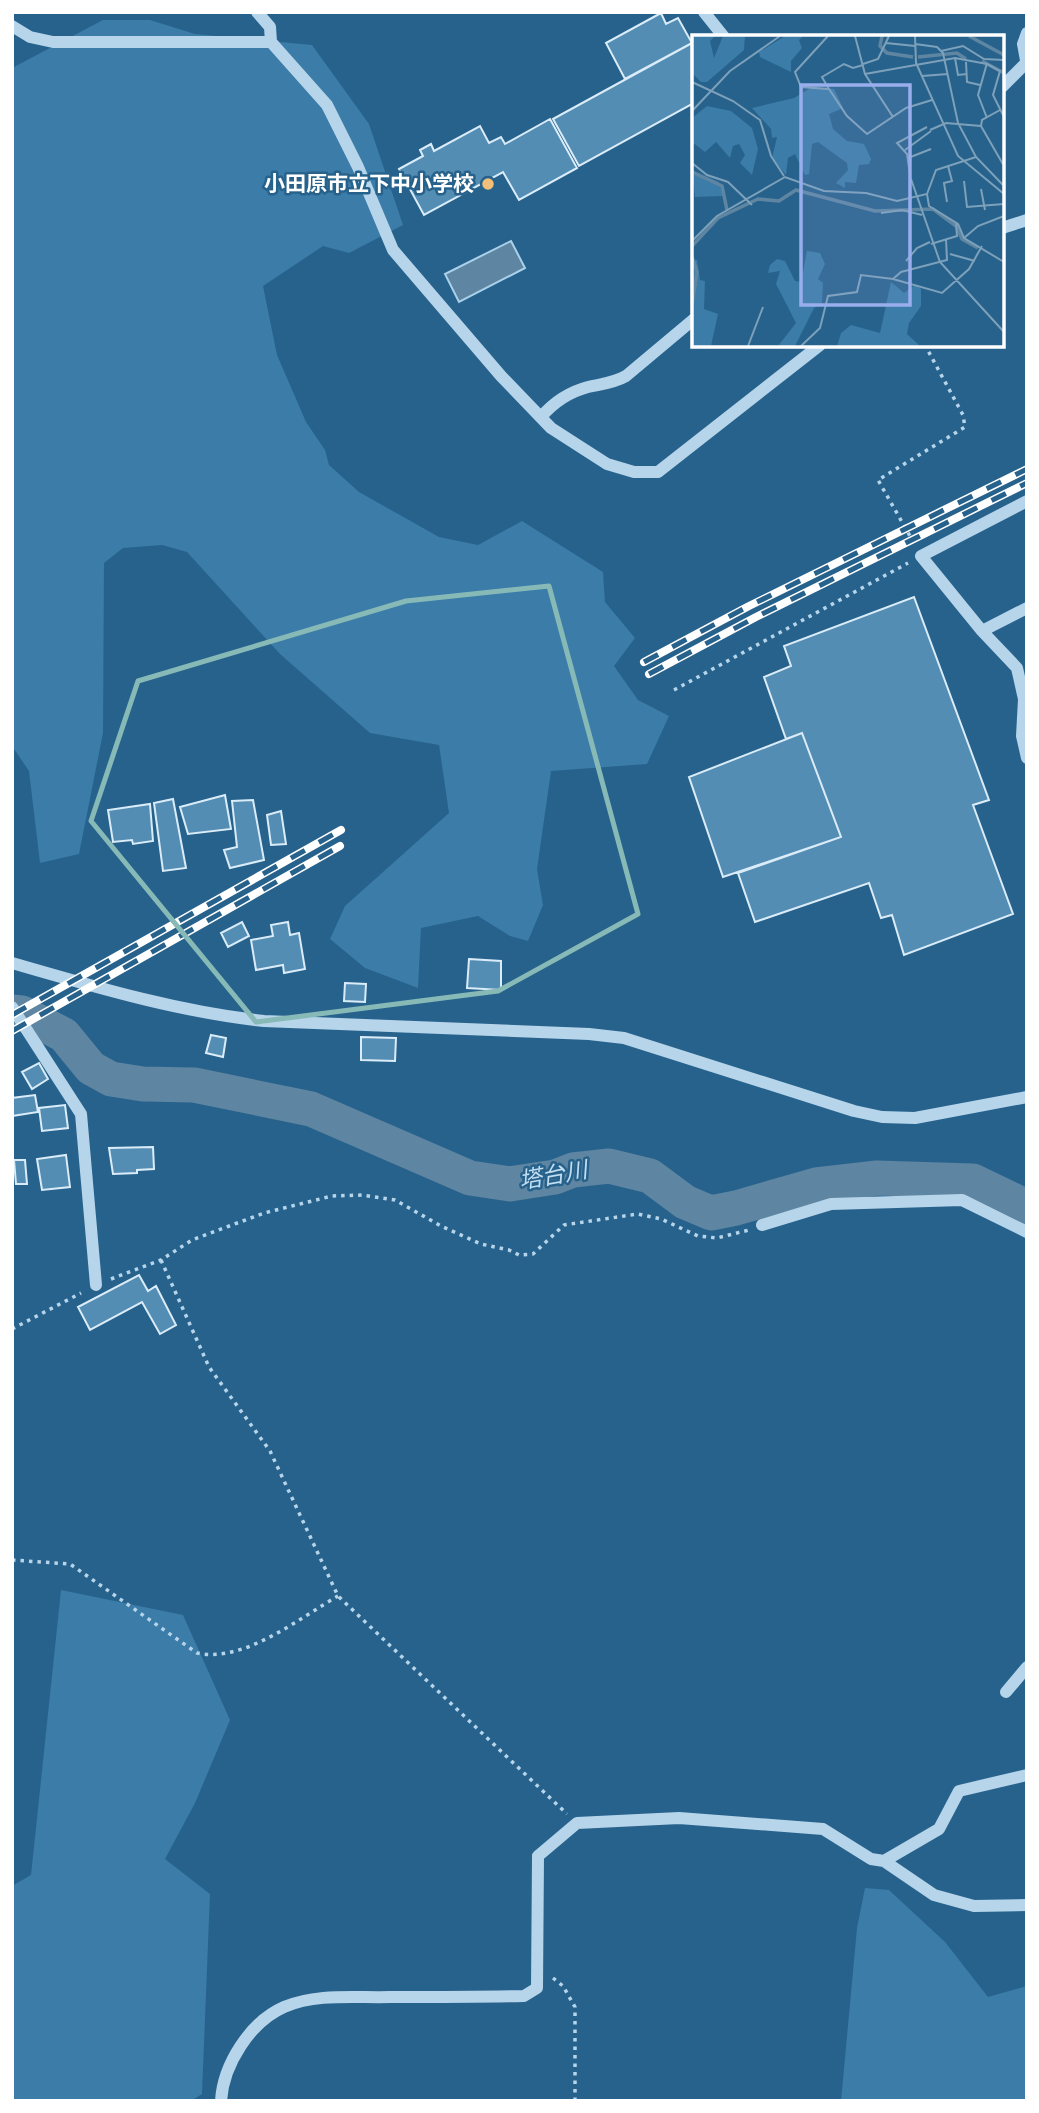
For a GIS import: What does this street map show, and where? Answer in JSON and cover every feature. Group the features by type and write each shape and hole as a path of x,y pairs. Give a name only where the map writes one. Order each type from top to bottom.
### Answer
{"street":[{"path":"257,12 270,27 271,41 327,105 359,166 393,250 476,348 551,428 607,464 634,472 658,472 819,346"},
{"path":"704,12 722,35"},
{"path":"12,26 30,37 53,42 271,41"},
{"path":"1004,85 1026,64 1023,44 1027,33"},
{"path":"1004,227 1027,220"},
{"path":"541,417 571,393 626,376 692,321"},
{"path":"1027,501 921,556 982,631 1017,668 1025,699 1022,736 1027,758"},
{"path":"982,631 1027,608"},
{"path":"12,963 144,999 224,1017 278,1022 589,1034 624,1038 854,1111 883,1117 915,1118 1027,1097"},
{"path":"12,1007 81,1114 96,1285"},
{"path":"762,1225 831,1204 962,1200 1027,1232"},
{"path":"1006,1692 1027,1667"},
{"path":"884,1861 939,1829 959,1791 1027,1775"},
{"path":"221,2101 222,2089 238,2050 257,2026 283,2007 317,1998 524,1996 537,1988 538,1856 577,1823 679,1818 822,1829 870,1859 884,1861 934,1895 974,1906 1027,1905"}],"path":[{"path":"674,690 921,556 878,480 965,427 963,415 926,346"},
{"path":"12,1329 96,1285 161,1260 191,1240 264,1213 332,1196 362,1195 395,1200 441,1226 481,1244 519,1255 533,1254 564,1225 638,1214 661,1219 698,1236 717,1238 762,1225"},
{"path":"161,1260 209,1367 270,1451 338,1596 577,1823"},
{"path":"12,1560 70,1564 197,1653 212,1656 234,1652 262,1641 338,1596"},
{"path":"537,1965 563,1986 575,2007 575,2101"}],"highlighted area":[{"path":"549,586 638,914 498,991 256,1022 91,821 138,681 406,601"}],"shaded area":[{"path":"103,20 150,20 195,34 312,45 369,124 403,225 349,253 323,246 263,286 277,355 306,422 325,450 329,465 359,492 439,537 478,545 522,521 603,572 605,602 635,638 614,666 638,700 669,716 647,764 551,771 537,869 543,905 528,941 510,936 478,916 421,928 418,988 365,968 330,939 345,906 449,813 439,745 370,733 280,654 187,552 162,545 123,548 104,563 103,733 79,854 40,863 29,771 12,746 12,68"},
{"path":"511,241 525,268 459,302 445,274"},
{"path":"61,1590 183,1615 230,1720 195,1803 165,1859 210,1894 202,2094 191,2101 12,2101 12,1886 31,1875"},
{"path":"865,1888 889,1890 945,1942 988,1997 1027,1986 1027,2101 841,2101 857,1928"}],"building":[{"path":"661,13 666,24 678,18 692,43 625,79 606,43"},
{"path":"692,43 692,104 579,166 553,119"},
{"path":"550,119 577,168 519,200 503,172 424,215 399,169 423,156 420,150 431,144 434,151 480,126 489,143 501,137 505,144"},
{"path":"914,597 989,800 973,805 1013,914 904,955 892,915 881,918 869,883 755,922 738,873 841,837 802,733 786,739 764,677 791,666 784,646"},
{"path":"802,733 841,837 723,877 689,777"},
{"path":"225,795 231,829 188,834 180,807"},
{"path":"173,799 186,868 163,871 154,803"},
{"path":"253,800 264,860 230,868 224,850 237,847 232,801"},
{"path":"150,804 153,841 133,844 132,840 113,842 108,810"},
{"path":"281,811 286,844 271,845 267,815"},
{"path":"242,922 249,936 228,947 221,933"},
{"path":"288,922 290,935 299,933 305,969 284,973 283,965 256,970 251,940 273,936 271,925"},
{"path":"469,959 501,961 501,990 467,988"},
{"path":"345,983 366,984 365,1002 344,1001"},
{"path":"211,1035 226,1038 223,1057 206,1053"},
{"path":"361,1037 396,1038 395,1061 361,1060"},
{"path":"39,1063 48,1079 32,1089 22,1072"},
{"path":"35,1095 38,1112 12,1116 12,1098"},
{"path":"65,1105 68,1128 42,1131 39,1108"},
{"path":"153,1147 154,1169 113,1174 109,1148"},
{"path":"66,1155 70,1187 42,1190 37,1159"},
{"path":"14,1160 25,1160 27,1184 16,1184"},
{"path":"139,1275 148,1291 156,1286 176,1325 160,1334 142,1302 90,1330 78,1307"}],"waterway":[{"name":"塔台川","path":"12,1012 22,1013 64,1035 91,1068 111,1079 143,1084 194,1085 311,1109 470,1178 510,1184 555,1177 573,1170 609,1166 650,1176 685,1202 711,1213 816,1185 877,1178 973,1181 1027,1207"}],"railway":[{"path":"644,662 749,606 1027,469"},
{"path":"649,674 756,617 1027,483"},
{"path":"12,1015 341,830"},
{"path":"12,1031 340,846"}],"place":[{"name":"小田原市立下中小学校","path":"488,184"}]}
